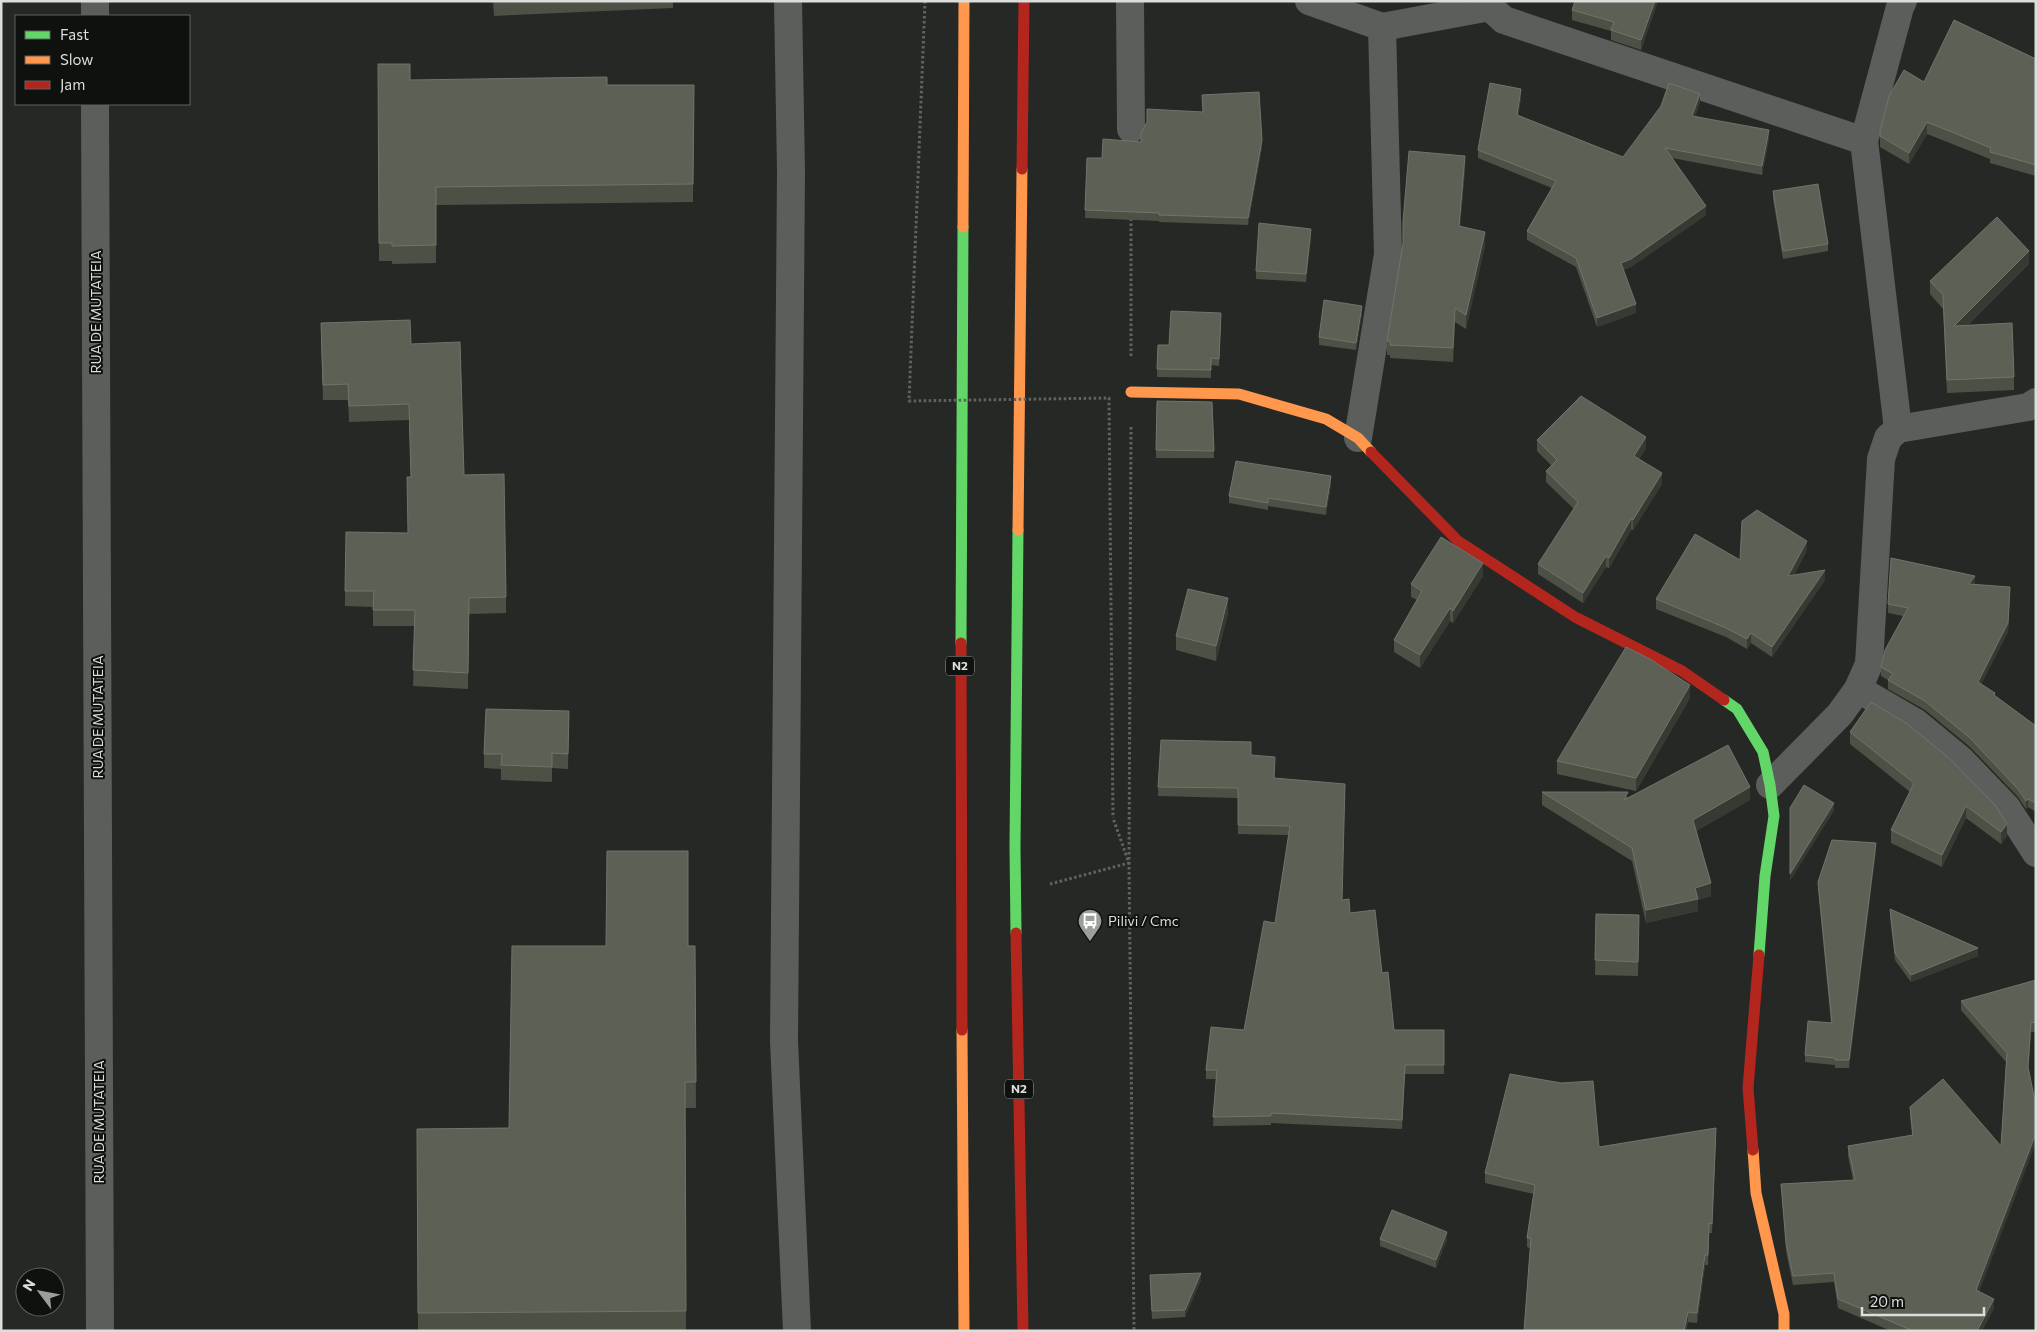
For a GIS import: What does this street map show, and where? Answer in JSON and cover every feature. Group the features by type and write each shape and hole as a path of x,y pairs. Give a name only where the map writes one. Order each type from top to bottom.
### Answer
{"main road":[{"name":"N2","path":"964,1 960,792 964,1331"},
{"name":"N2","path":"1023,1331 1016,892 1024,1"},
{"path":"1131,392 1239,394 1326,419 1358,438 1458,541 1575,617 1682,670 1737,709 1763,752 1774,816 1764,876 1748,1088 1756,1193 1784,1314 1784,1331"}],"street":[{"path":"95,1 95,15"},
{"path":"788,1 791,182 784,1041 797,1331"},
{"path":"1130,1 1131,129"},
{"path":"1309,1 1382,27 1486,4 1504,20 1864,141"},
{"path":"1898,428 1864,141 1900,6 1903,1"},
{"path":"1358,438 1388,254 1382,27"},
{"name":"RUA DE MUTATEIA","path":"95,105 100,1331"},
{"path":"1770,785 1840,714 1858,690 1869,664 1881,459 1888,438 1898,428 2028,407 2036,402"},
{"path":"1858,690 1915,722 1960,759 2007,808 2036,853"}],"path":[{"path":"925,1 909,401 1109,398 1113,818 1129,863"},
{"path":"1131,217 1129,863 1134,1331"},
{"path":"1016,892 1129,863"}],"building":[{"path":"1575,1 1655,1 1641,40 1611,30 1614,22 1572,10"},
{"path":"1954,20 2036,59 2036,165 1990,152 1991,148 1927,122 1909,153 1880,136 1889,96 1904,70 1924,82"},
{"path":"378,64 410,64 410,80 607,77 607,85 694,85 693,184 436,187 436,245 392,246 392,243 379,243"},
{"path":"1490,83 1521,89 1517,115 1623,157 1661,106 1669,83 1700,94 1692,116 1769,130 1762,166 1665,148 1706,206 1631,259 1621,263 1636,304 1597,318 1576,258 1527,231 1556,181 1478,150"},
{"path":"1259,92 1262,140 1248,218 1085,210 1087,158 1102,158 1103,139 1141,142 1141,133 1147,122 1147,109 1203,112 1202,95"},
{"path":"1409,151 1465,156 1459,226 1485,232 1466,315 1455,308 1453,348 1390,345 1390,341 1387,341 1403,243"},
{"path":"1818,184 1828,244 1783,251 1773,191"},
{"path":"1997,217 2029,251 1954,326 2012,323 2014,377 1947,380 1943,295 1930,281"},
{"path":"1259,223 1311,229 1306,274 1256,271"},
{"path":"1324,300 1362,306 1356,343 1319,337"},
{"path":"1171,311 1221,313 1219,359 1211,358 1211,370 1157,369 1158,345 1169,345"},
{"path":"410,320 411,344 460,342 464,475 504,474 506,597 469,598 468,673 413,670 415,610 373,610 374,591 345,591 346,532 408,533 407,477 411,477 409,404 349,406 348,384 323,385 321,323"},
{"path":"1581,396 1646,437 1634,456 1662,473 1633,520 1631,519 1609,558 1606,556 1583,593 1538,564 1578,502 1546,471 1557,460 1537,440"},
{"path":"1157,401 1212,402 1214,451 1156,450"},
{"path":"1236,461 1331,476 1326,507 1268,498 1268,503 1229,496"},
{"path":"1757,510 1807,541 1788,576 1825,570 1772,647 1751,633 1747,639 1726,628 1656,599 1695,534 1740,560 1742,521"},
{"path":"1441,537 1483,563 1453,611 1450,608 1420,655 1394,640 1422,591 1411,584"},
{"path":"1891,558 1975,576 1969,584 2010,587 2008,623 1978,682 1995,693 1994,695 2036,726 2036,803 2028,799 2026,801 2018,789 1970,738 1925,701 1888,680 1893,674 1881,667 1885,650 1908,608 1888,604"},
{"path":"1188,589 1228,598 1216,646 1176,636"},
{"path":"1626,647 1650,659 1690,685 1636,778 1557,761"},
{"path":"1871,702 1906,723 1949,758 1995,805 2007,824 2001,832 1966,806 1942,855 1891,830 1914,783 1850,732"},
{"path":"486,709 569,711 568,754 552,753 552,767 501,765 502,754 484,754"},
{"path":"1161,740 1251,742 1251,755 1275,757 1274,778 1345,784 1342,900 1349,899 1350,913 1375,910 1382,973 1388,972 1394,1030 1444,1030 1444,1065 1405,1065 1402,1120 1271,1113 1271,1116 1213,1117 1217,1070 1206,1070 1211,1027 1244,1030 1264,921 1275,923 1290,826 1238,825 1238,788 1158,787"},
{"path":"1728,745 1750,787 1693,820 1711,883 1695,888 1698,899 1646,910 1632,848 1542,792 1628,792 1624,800"},
{"path":"1804,785 1834,803 1790,874 1790,808"},
{"path":"1832,840 1876,843 1849,1060 1835,1060 1835,1058 1805,1055 1808,1021 1832,1023 1818,882"},
{"path":"607,851 688,851 688,946 695,946 696,1082 685,1082 686,1311 418,1313 417,1129 509,1128 512,946 606,946"},
{"path":"1890,909 1978,948 1911,975 1895,953"},
{"path":"1596,914 1639,915 1638,962 1595,960"},
{"path":"2036,980 2036,1023 2031,1022 2028,1067 2036,1106 2036,1133 1976,1290 1994,1299 1977,1331 1911,1331 1838,1299 1834,1273 1793,1276 1786,1242 1781,1184 1855,1180 1848,1146 1913,1135 1910,1107 1943,1079 2001,1146 2007,1053 1961,1001"},
{"path":"1510,1074 1561,1083 1593,1081 1599,1147 1716,1128 1712,1224 1709,1223 1708,1255 1705,1255 1697,1313 1688,1312 1684,1331 1524,1331 1531,1238 1527,1238 1535,1185 1485,1173"},
{"path":"1392,1210 1447,1232 1436,1260 1380,1239"},
{"path":"1201,1273 1185,1310 1152,1311 1150,1275"}],"traffic: fast":[{"path":"961,643 963,227"},
{"path":"1016,933 1018,530"},
{"path":"1724,700 1737,709 1763,752 1770,785 1774,816 1765,876 1759,955"}],"traffic: slow":[{"path":"963,227 964,1"},
{"path":"1018,530 1022,169"},
{"path":"1131,392 1239,394 1326,419 1358,438 1371,452"},
{"path":"962,1030 964,1331"},
{"path":"1753,1150 1756,1193 1784,1314 1784,1331"}],"traffic: jam":[{"path":"1022,169 1024,1"},
{"path":"1371,452 1458,541 1575,617 1682,671 1724,700"},
{"path":"961,643 962,1030"},
{"path":"1016,933 1023,1331"},
{"path":"1753,1150 1748,1088 1759,955"}],"place":[{"name":"Pilivi / Cmc","path":"1090,942"}]}
